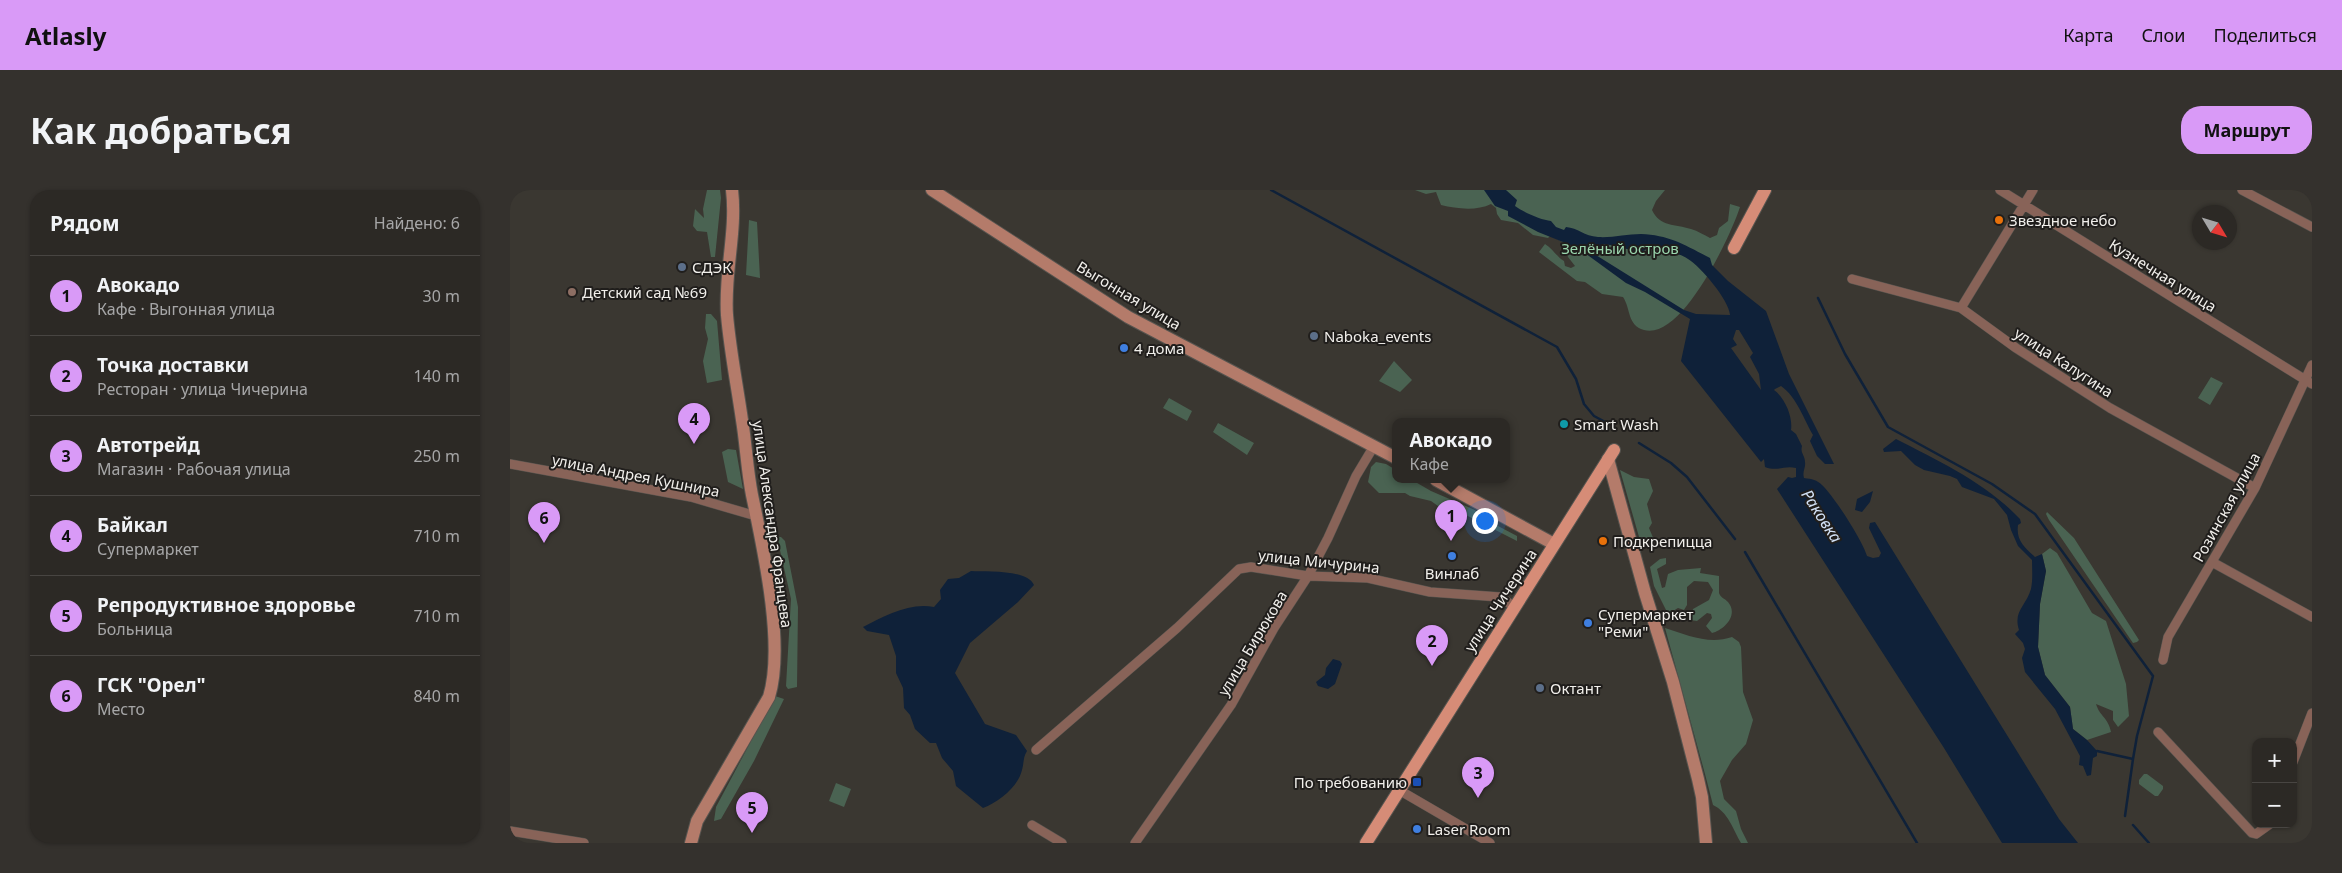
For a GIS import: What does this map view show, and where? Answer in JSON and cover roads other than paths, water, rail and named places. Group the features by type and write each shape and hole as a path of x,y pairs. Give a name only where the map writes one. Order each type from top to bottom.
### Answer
{"main road":[{"path":"1734,248 1764,190"},
{"name":"улица Чичерина","path":"1366,843 1611,455"}],"street":[{"name":"улица Александра Францева","path":"690,843 697,821 769,697 772,686 771,604 756,516 727,314 726,274 734,206 732,190"},
{"name":"Выгонная улица","path":"932,190 969,212 1128,317 1392,456"},
{"name":"Кузнечная улица","path":"2000,190 2309,382"},
{"path":"1961,308 2033,190"},
{"path":"2242,190 2312,227"},
{"name":"улица Калугина","path":"1852,279 1961,308 2016,348 2110,408 2255,488"},
{"name":"Розинская улица","path":"2163,660 2168,637 2255,488 2309,382 2312,365"},
{"name":"улица Бирюкова","path":"1135,843 1231,705 1274,628 1308,576 1328,538 1356,476 1374,446"},
{"path":"1611,455 1645,593 1673,682 1698,779 1702,797 1706,843"},
{"name":"улица Андрея Кушнира","path":"510,464 691,497 756,516"},
{"path":"1442,483 1554,544"},
{"path":"2212,562 2312,617"},
{"name":"улица Мичурина","path":"1036,750 1176,628 1239,569 1264,568 1308,576 1368,578 1430,592 1500,597 1515,607"},
{"path":"2297,752 2312,713"},
{"path":"2158,732 2252,833 2256,834 2264,828"},
{"path":"1399,790 1490,843"},
{"path":"1032,825 1062,843"},
{"path":"510,831 584,843"}],"water":[{"name":"Раковка","path":"1484,190 1506,190 1517,200 1515,206 1532,215 1551,221 1556,227 1564,230 1566,227 1598,237 1641,234 1660,236 1677,241 1710,258 1712,265 1728,281 1766,311 1789,374 1834,464 1825,464 1817,456 1810,441 1813,435 1796,402 1781,386 1774,390 1785,403 1791,419 1791,430 1796,434 1802,446 1805,460 1804,478 1820,483 1827,490 1854,530 1867,556 1873,558 1879,557 1881,553 1869,528 1870,523 1875,522 2059,819 2078,843 2002,843 1944,748 1777,489 1788,477 1796,477 1796,468 1774,469 1765,467 1764,459 1761,462 1681,361 1690,319 1626,283 1578,248 1538,232 1508,216 1508,211 1495,206","holes":["1603,244 1640,253 1650,247 1670,251 1684,257 1700,269 1714,284 1725,301 1730,315 1696,314 1684,310 1591,252","1736,330 1739,330 1753,353 1750,357 1759,374 1761,390 1731,348 1737,345 1733,339"]},
{"path":"1896,439 1961,474 1992,494 2020,519 2018,535 2024,546 2035,557 2042,554 2046,571 2040,604 2038,647 2045,675 2070,707 2073,729 2097,751 2097,756 2093,758 2091,775 2087,776 2083,766 2079,765 2080,756 2055,709 2025,672 2022,658 2025,649 2023,643 2015,634 2019,630 2019,613 2031,589 2032,560 2018,546 2007,515 1994,499 1962,487 1957,479 1924,470 1915,465 1901,451 1884,452 1883,449"},
{"path":"1873,491 1870,502 1862,512 1855,510 1857,499"},
{"path":"971,571 1015,574 1030,580 1034,585 1018,602 970,643 955,673 985,724 1016,735 1027,751 1020,776 1012,788 1001,798 983,808 956,786 953,771 942,758 936,743 930,743 915,729 910,715 904,708 903,688 896,673 896,656 889,635 867,631 863,627 907,608 916,606 934,607 941,599 940,590 948,579 959,578"},
{"path":"1333,659 1340,661 1342,664 1335,684 1328,689 1318,686 1316,682 1325,675 1326,668"}],"waterway":[{"path":"1271,190 1557,347 1576,379 1584,404 1594,416 1609,424"},
{"path":"1818,298 1845,354 1888,427 1992,484 2035,514 2153,676 2133,759 2097,751"},
{"path":"1639,443 1671,463 1687,477 1735,539"},
{"path":"1745,552 1917,843"},
{"path":"2125,816 2133,759"},
{"path":"2133,825 2149,843"}],"place":[{"name":"Звездное небо","path":"1999,220"},
{"name":"СДЭК","path":"682,267"},
{"name":"Детский сад №69","path":"572,292"},
{"name":"Naboka_events","path":"1314,336"},
{"name":"4 дома","path":"1124,348"},
{"name":"Smart Wash","path":"1564,424"},
{"name":"Байкал","path":"694,444"},
{"name":"Авокадо","path":"1451,541"},
{"name":"Подкрепицца","path":"1603,541"},
{"name":"ГСК \"Орел\"","path":"544,543"},
{"name":"Винлаб","path":"1452,556"},
{"name":"Супермаркет \"Реми\"","path":"1588,623"},
{"name":"Точка доставки","path":"1432,666"},
{"name":"Октант","path":"1540,688"},
{"name":"По требованию","path":"1417,782"},
{"name":"Автотрейд","path":"1478,798"},
{"name":"Laser Room","path":"1417,829"},
{"name":"Репродуктивное здоровье","path":"752,833"}],"park label":[{"name":"Зелёный остров","path":"1620,248"}]}
